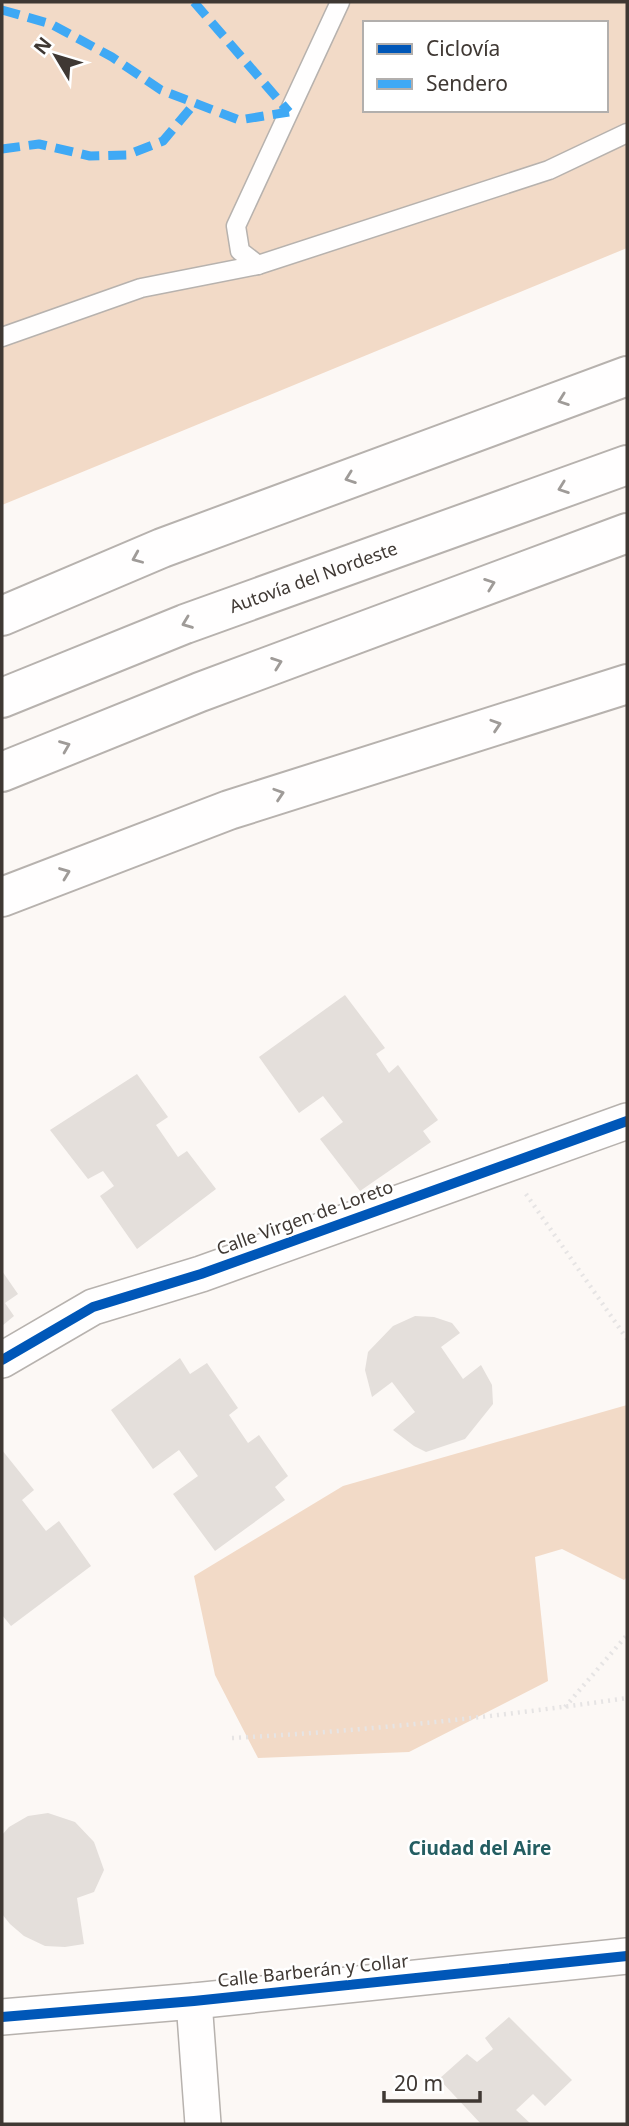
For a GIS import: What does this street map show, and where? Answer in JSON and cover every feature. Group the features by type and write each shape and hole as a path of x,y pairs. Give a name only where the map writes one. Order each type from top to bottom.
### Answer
{"highway":[{"path":"2,616 162,548 627,376"},
{"name":"Autovía del Nordeste","path":"2,698 185,624 627,465"},
{"path":"2,772 200,692 627,533"},
{"path":"2,897 229,810 627,684"}],"street":[{"name":"Calle Virgen de Loreto","path":"2,1360 93,1307 201,1274 627,1121"},
{"name":"Calle Barberán y Collar","path":"2,2017 194,2001 627,1956"},
{"path":"194,2001 203,2124"}],"lane":[{"path":"258,265 240,251 236,226 340,2"},
{"path":"2,337 141,288 258,265 549,170 627,133"}],"path":[{"path":"496,1168 525,1191 627,1339"},
{"path":"564,1707 627,1635"},
{"path":"232,1738 325,1733 627,1698"}],"shaded area":[{"path":"2,2 627,2 627,248 2,505"},
{"path":"627,1405 627,1577 624,1580 562,1549 535,1557 548,1681 409,1752 258,1758 215,1675 194,1576 343,1486"}],"building":[{"path":"345,995 385,1048 376,1054 389,1073 398,1065 438,1120 423,1131 431,1142 360,1191 320,1139 343,1122 323,1096 299,1113 259,1057"},
{"path":"137,1074 168,1117 156,1125 178,1157 187,1151 216,1189 137,1249 100,1196 114,1186 103,1171 88,1179 50,1130"},
{"path":"2,1271 18,1294 5,1303 14,1316 2,1326"},
{"path":"415,1316 434,1317 452,1323 460,1333 441,1347 463,1379 481,1365 492,1385 493,1404 465,1439 426,1452 393,1430 415,1412 392,1382 372,1397 365,1370 368,1352 393,1326"},
{"path":"180,1358 190,1374 207,1363 238,1408 229,1415 248,1443 259,1435 288,1476 275,1487 285,1500 215,1551 173,1494 198,1476 179,1450 153,1469 111,1410"},
{"path":"2,1450 34,1490 22,1500 46,1531 59,1521 91,1566 11,1626 2,1615"},
{"path":"48,1813 75,1822 94,1842 104,1870 94,1892 77,1898 84,1944 45,1946 24,1936 2,1914 2,1835 9,1827 28,1816"},
{"path":"509,2017 572,2080 545,2106 533,2094 516,2110 531,2124 481,2124 439,2079 467,2054 477,2062 493,2049 485,2038"}],"marked path":[{"path":"194,2 289,112"},
{"path":"2,10 51,24 112,57 161,90 239,120 289,112"},
{"path":"2,149 39,144 90,156 127,155 163,141 195,103"}],"cycle path":[{"path":"2,1360 93,1307 201,1274 627,1121"},
{"path":"2,2017 194,2001 627,1956"}],"district":[{"name":"Ciudad del Aire","path":"480,1848"}]}
